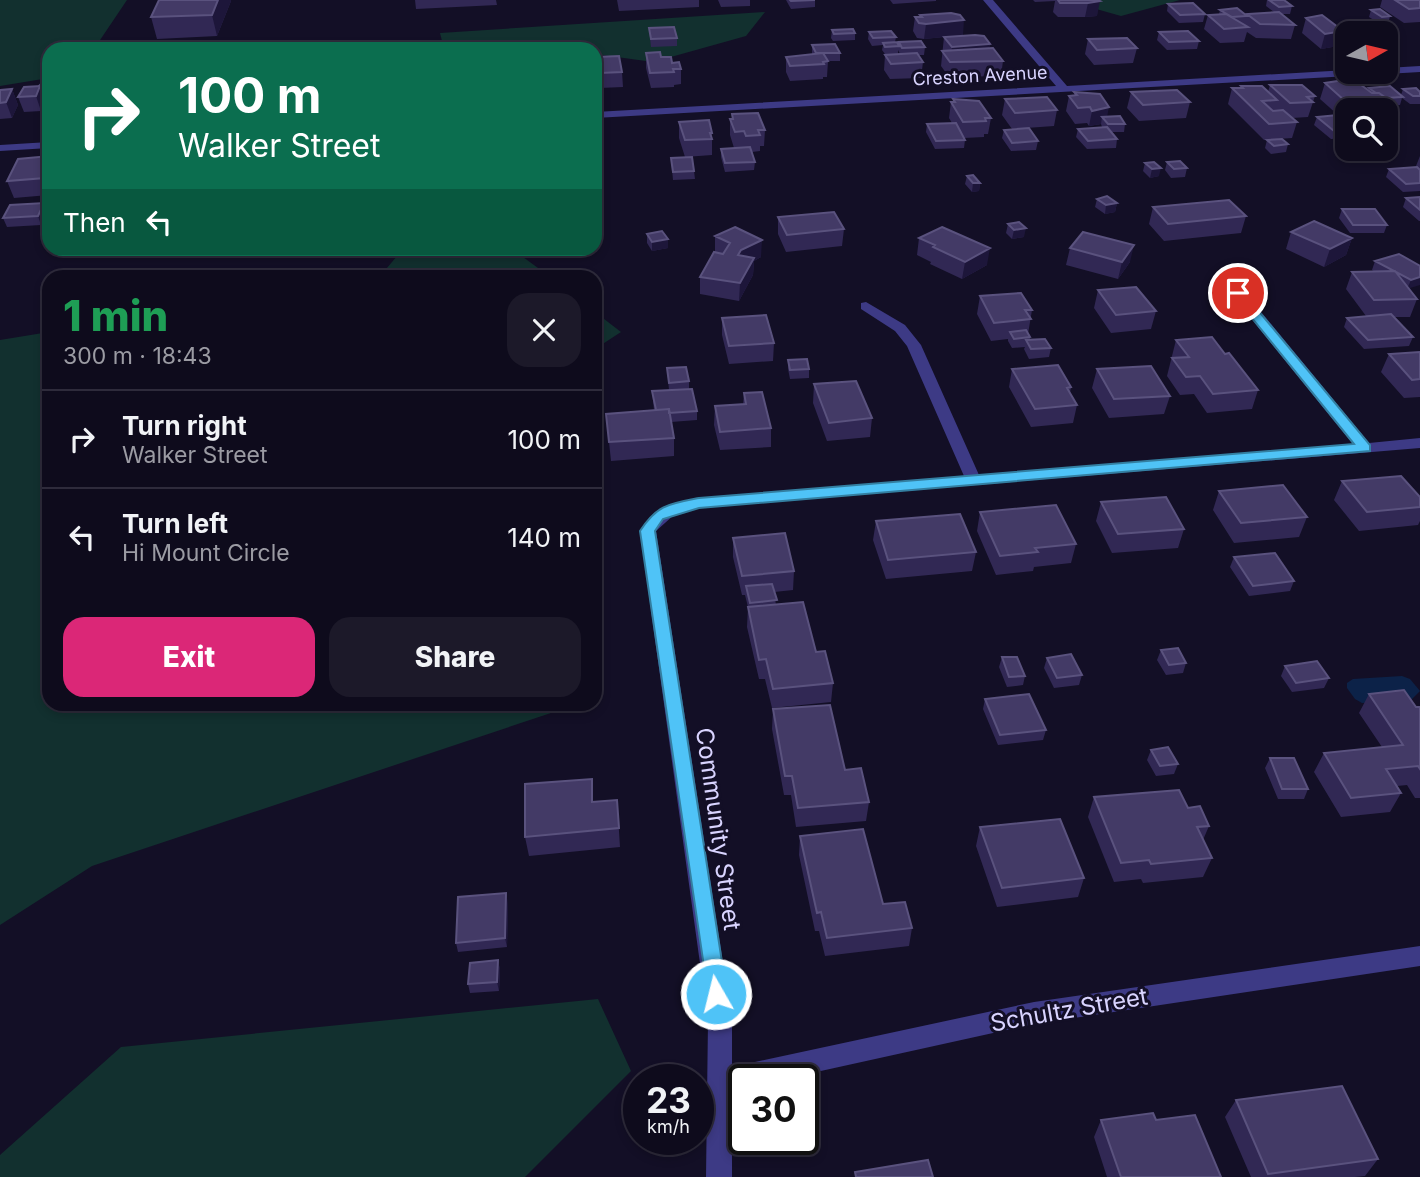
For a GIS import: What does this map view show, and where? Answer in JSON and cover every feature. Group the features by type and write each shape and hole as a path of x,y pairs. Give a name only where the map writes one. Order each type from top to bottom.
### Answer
{"street":[{"path":"988,0 1065,89"},
{"path":"1398,70 1420,69"},
{"name":"Creston Avenue","path":"602,115 1335,74"},
{"path":"0,148 42,145"},
{"path":"1238,293 1365,448"},
{"path":"866,306 900,328 914,345 973,479 1420,443"},
{"name":"Community Street","path":"719,1177 722,1081 720,1021 648,531 658,516 679,507 973,479"},
{"name":"Schultz Street","path":"722,1081 1034,1013 1420,956"}],"green space":[{"path":"0,0 127,0 99,42 42,42 42,79 0,86"},
{"path":"1076,0 1180,0 1121,16 1075,3"},
{"path":"765,12 746,36 653,62 602,55 602,42 442,42 440,33"},
{"path":"397,256 522,256 541,270 385,270"},
{"path":"602,317 621,332 602,344"},
{"path":"42,333 42,711 557,711 92,866 0,925 0,340"},
{"path":"598,999 628,1064 623,1064 623,1079 525,1177 0,1177 0,1155 121,1047"}],"water":[{"path":"1402,676 1410,679 1420,691 1411,700 1362,703 1355,699 1347,688 1347,683 1353,679"}],"building":[{"path":"159,0 218,0 212,15 151,17"},
{"path":"1058,0 1098,0 1100,1 1060,3"},
{"path":"1269,0 1284,0 1292,6 1279,7"},
{"path":"1395,0 1420,0 1420,8 1409,9"},
{"path":"1193,3 1205,14 1180,15 1168,4"},
{"path":"1237,8 1247,16 1232,17 1220,10"},
{"path":"1380,9 1390,16 1382,17 1371,10"},
{"path":"1279,12 1295,25 1260,24 1247,14"},
{"path":"1226,14 1248,27 1224,29 1208,15"},
{"path":"920,15 960,15 964,20 926,24 919,23 915,17 922,17"},
{"path":"1322,15 1335,25 1335,32 1325,34 1306,18"},
{"path":"674,27 677,38 651,39 649,28"},
{"path":"853,29 855,33 834,34 832,30"},
{"path":"891,31 896,37 873,38 869,32"},
{"path":"1188,31 1199,41 1169,42 1159,32"},
{"path":"984,36 990,44 952,47 944,37"},
{"path":"1127,38 1137,48 1097,50 1088,39"},
{"path":"921,41 925,47 902,48 899,42"},
{"path":"897,42 899,46 885,47 883,43"},
{"path":"835,44 840,53 816,53 812,45"},
{"path":"993,48 1003,61 950,62 942,51"},
{"path":"660,52 661,57 671,57 672,63 679,62 681,69 650,73 646,53"},
{"path":"823,53 828,61 823,62 824,64 790,66 786,57"},
{"path":"917,53 923,62 891,64 885,55"},
{"path":"619,56 622,72 602,73 602,57"},
{"path":"1325,83 1360,84 1372,93 1379,93 1386,98 1342,98"},
{"path":"1270,85 1302,85 1315,96 1307,97 1313,102 1290,103"},
{"path":"40,86 36,96 18,97 24,87"},
{"path":"1241,86 1262,86 1277,100 1262,101 1273,111 1283,110 1297,122 1269,124 1232,88 1243,88"},
{"path":"1390,86 1403,97 1386,98 1369,88"},
{"path":"1416,88 1420,96 1413,96 1403,89"},
{"path":"12,89 6,102 0,103 0,90"},
{"path":"1177,90 1190,102 1143,105 1131,92"},
{"path":"1074,92 1100,94 1109,107 1092,111 1090,107 1078,108 1069,96 1077,95"},
{"path":"1047,97 1057,110 1015,113 1005,99"},
{"path":"953,99 979,101 991,118 985,118 986,121 963,122 951,102 955,102"},
{"path":"758,113 765,130 758,130 760,135 746,136 744,131 735,132 730,119 733,119 732,114"},
{"path":"1335,115 1335,131 1334,131 1317,117"},
{"path":"1120,116 1125,124 1108,124 1102,117"},
{"path":"709,120 712,139 685,140 679,122"},
{"path":"956,123 965,140 936,141 927,124"},
{"path":"1107,127 1117,139 1088,141 1078,129"},
{"path":"1029,128 1038,141 1012,143 1004,130"},
{"path":"1282,139 1288,144 1274,146 1267,140"},
{"path":"750,147 755,162 725,163 721,149"},
{"path":"42,157 42,178 7,181 18,159"},
{"path":"692,157 694,171 673,172 671,158"},
{"path":"1180,161 1187,168 1174,169 1167,162"},
{"path":"1154,162 1161,168 1152,169 1145,163"},
{"path":"1417,167 1420,170 1420,183 1406,184 1389,169"},
{"path":"973,175 980,183 973,183 967,176"},
{"path":"1107,196 1117,203 1106,205 1097,199"},
{"path":"1420,197 1420,210 1406,198"},
{"path":"1229,200 1246,216 1168,224 1153,207"},
{"path":"42,203 42,207 38,216 3,218 10,205"},
{"path":"1342,209 1375,209 1387,225 1353,225"},
{"path":"834,212 844,229 787,235 778,217"},
{"path":"1314,221 1352,238 1330,249 1291,232"},
{"path":"1019,222 1026,228 1014,230 1008,224"},
{"path":"735,227 762,240 741,250 738,255 754,258 740,283 700,277 714,252 723,254 730,243 715,236"},
{"path":"942,227 990,248 965,262 919,238"},
{"path":"662,231 668,239 652,242 647,234"},
{"path":"1083,232 1134,245 1122,262 1070,248"},
{"path":"1399,254 1420,266 1420,277 1411,280 1375,261"},
{"path":"1395,271 1417,299 1374,300 1352,272"},
{"path":"1136,287 1156,311 1116,315 1098,290"},
{"path":"1021,293 1032,310 1025,310 1031,319 994,323 980,296"},
{"path":"1391,314 1413,337 1368,340 1347,318"},
{"path":"766,315 774,343 729,346 722,318"},
{"path":"1026,330 1030,337 1014,339 1010,332"},
{"path":"1212,337 1225,354 1229,353 1258,390 1213,394 1200,376 1186,377 1172,358 1189,357 1176,340"},
{"path":"1045,339 1051,348 1031,349 1026,340"},
{"path":"1420,352 1420,379 1412,380 1389,354"},
{"path":"807,359 809,369 790,370 788,360"},
{"path":"1058,365 1071,387 1067,388 1077,405 1035,409 1012,369"},
{"path":"1151,366 1170,396 1114,399 1097,369"},
{"path":"686,367 689,381 669,383 667,368"},
{"path":"856,381 872,418 829,423 814,384"},
{"path":"692,389 697,411 669,413 669,409 656,410 652,391"},
{"path":"762,392 771,428 720,432 715,406 746,404 744,393"},
{"path":"669,409 674,438 609,442 606,414"},
{"path":"1401,476 1420,497 1420,507 1367,512 1342,481"},
{"path":"1283,485 1307,517 1241,523 1219,491"},
{"path":"1166,497 1184,529 1118,534 1101,502"},
{"path":"1056,505 1076,544 1035,548 1038,552 1000,556 980,512"},
{"path":"960,514 976,552 888,560 876,521"},
{"path":"785,533 794,571 742,576 733,538"},
{"path":"1275,553 1294,581 1253,586 1234,557"},
{"path":"772,584 777,600 750,603 746,586"},
{"path":"803,602 816,652 825,651 833,683 773,689 766,659 759,660 748,607"},
{"path":"1178,648 1186,663 1169,665 1161,650"},
{"path":"1071,654 1082,675 1057,678 1047,658"},
{"path":"1002,657 1017,657 1025,676 1009,677"},
{"path":"1317,661 1329,678 1296,683 1285,666"},
{"path":"1404,690 1416,707 1420,707 1420,769 1418,766 1386,769 1401,793 1351,798 1324,753 1403,745 1369,694"},
{"path":"1029,694 1046,730 1000,735 985,699"},
{"path":"830,705 845,770 861,768 869,802 798,808 792,776 785,776 773,709"},
{"path":"1168,747 1178,764 1160,766 1151,750"},
{"path":"1270,758 1294,758 1308,789 1282,789"},
{"path":"592,779 592,802 617,800 619,828 525,837 525,784"},
{"path":"1179,790 1188,808 1200,806 1209,826 1197,827 1212,858 1151,864 1149,860 1121,863 1094,797"},
{"path":"1060,819 1084,878 1002,888 980,827"},
{"path":"863,829 883,904 905,902 912,928 827,938 821,912 817,913 800,836"},
{"path":"506,893 505,938 456,943 458,897"},
{"path":"498,960 497,982 468,984 470,963"},
{"path":"1342,1086 1378,1159 1268,1174 1236,1100"},
{"path":"1153,1113 1156,1120 1195,1115 1221,1177 1121,1177 1101,1120"},
{"path":"928,1160 933,1177 856,1177 855,1172"}],"route":[{"path":"716,994 648,531 658,516 679,507 699,503 1365,448 1238,293"}]}
